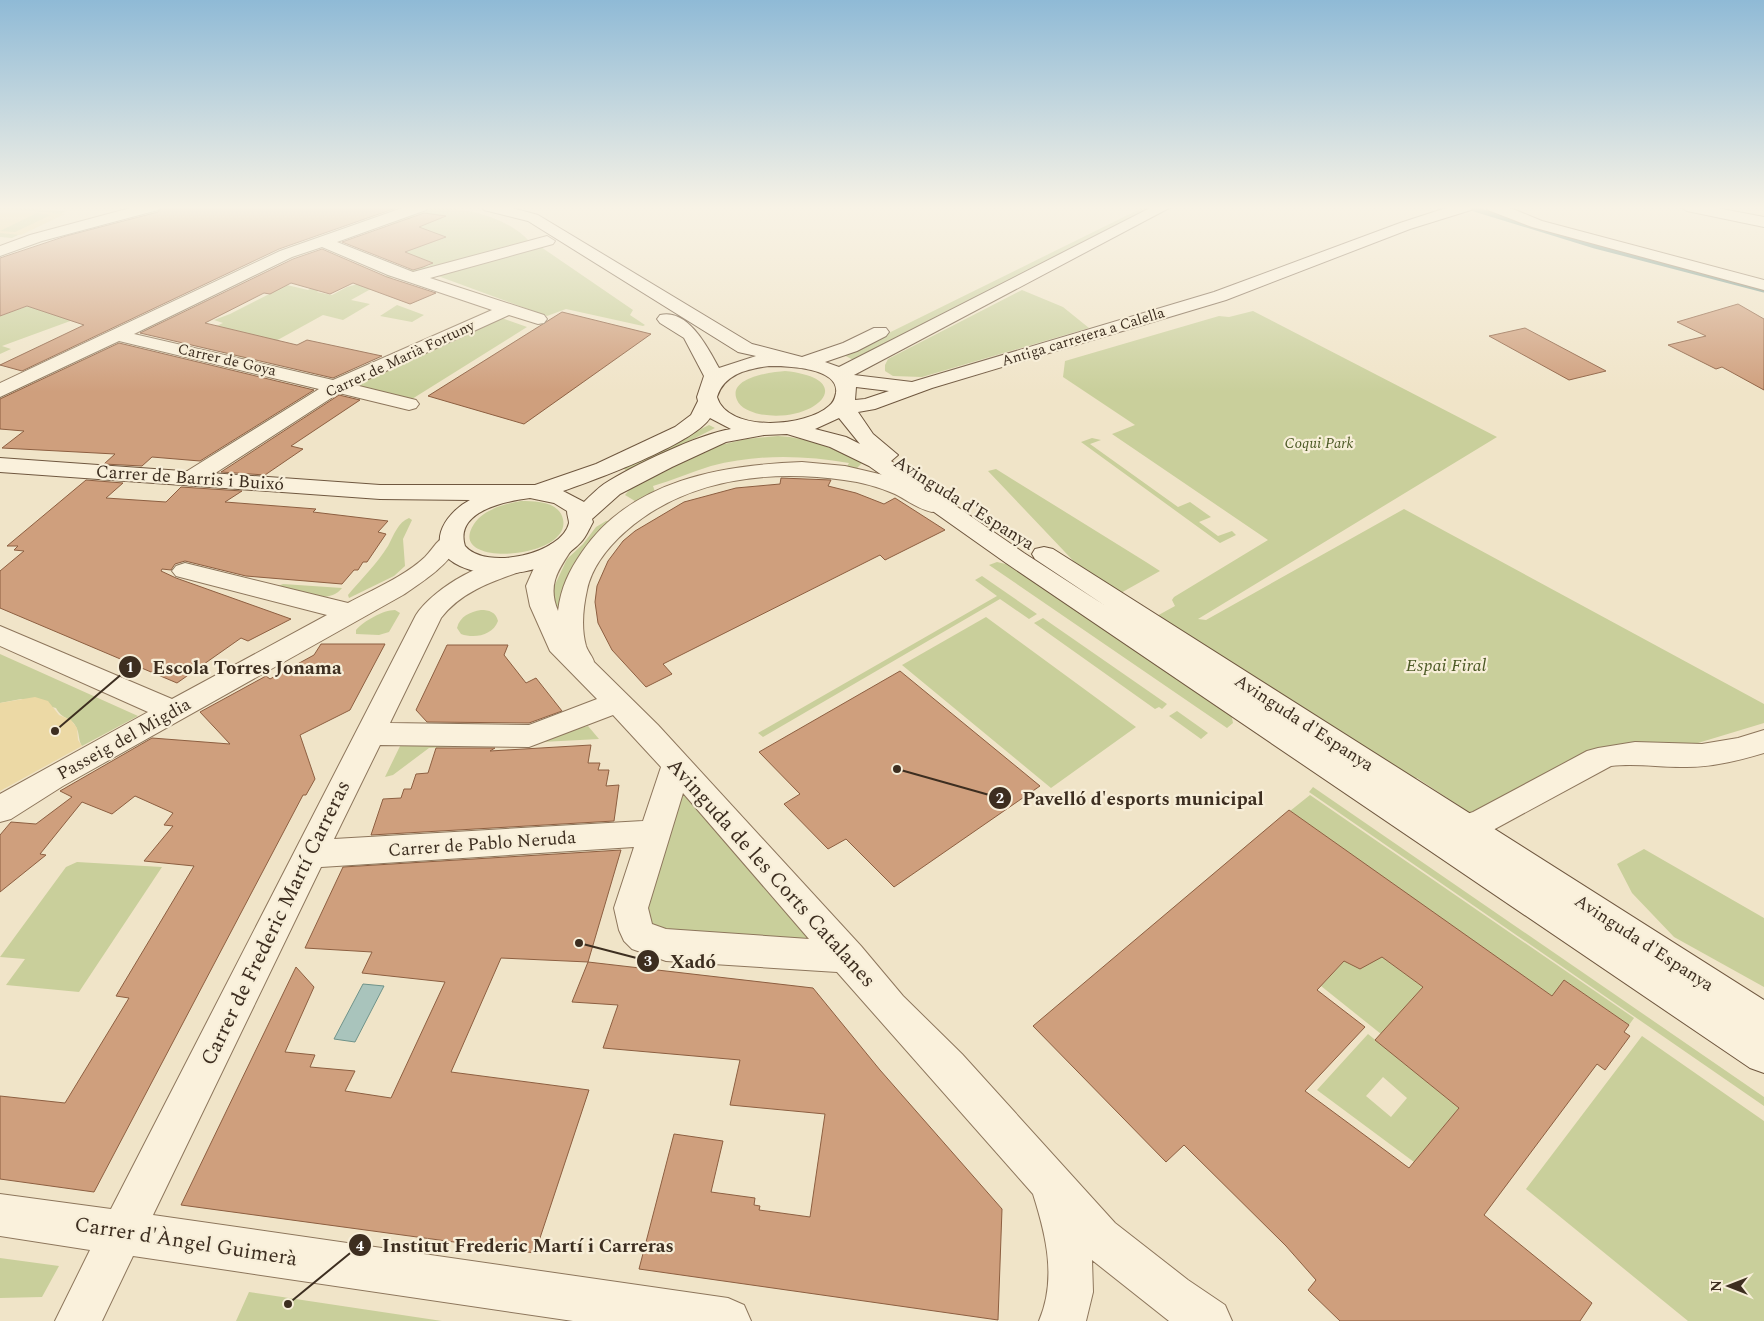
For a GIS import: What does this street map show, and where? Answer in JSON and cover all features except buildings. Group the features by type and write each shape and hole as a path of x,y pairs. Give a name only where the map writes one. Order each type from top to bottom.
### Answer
{"street":[{"path":"0,391 255,269"},
{"path":"392,269 538,319"},
{"path":"413,277 443,269"},
{"path":"538,492 604,469 682,431 700,418 714,375 691,335 590,269"},
{"name":"Antiga carretera a Calella","path":"619,269 744,348 820,366 840,377 896,386 925,384"},
{"path":"954,296 1009,269"},
{"path":"850,409 847,391 840,377 882,352 1044,269"},
{"name":"Antiga carretera a Calella","path":"781,428 818,420 925,384 1220,296 1292,269"},
{"path":"1703,269 1764,285"},
{"name":"Carrer de Marià Fortuny","path":"192,478 337,386 508,309"},
{"path":"781,428 751,427 730,422 715,412 709,394 717,379 735,368 760,361 798,361 859,343 898,324"},
{"name":"Carrer de Goya","path":"116,335 409,404"},
{"name":"Avinguda d'Espanya","path":"850,409 865,438 882,452 1764,1021"},
{"path":"514,566 531,562 573,532 612,489 702,444 740,432 781,428"},
{"name":"Avinguda d'Espanya","path":"781,428 824,437 860,452 920,490 951,514 1764,1055"},
{"name":"Carrer de Barris i Buixó","path":"0,464 380,492 512,493"},
{"name":"Avinguda d'Espanya","path":"573,532 598,517 638,508 700,482 733,473 793,469 854,475 883,482 899,487 951,514"},
{"name":"Carrer de Barris i Buixó","path":"380,492 433,505 451,535 456,554 470,562 490,566 514,566"},
{"path":"512,493 538,492 562,496 573,503 573,532"},
{"name":"Passeig del Migdia","path":"0,810 52,778 394,589 433,563 461,516 475,506 492,498 512,493"},
{"name":"Avinguda d'Espanya","path":"586,670 573,648 571,622 574,584 586,560 610,529 638,508"},
{"name":"Avinguda de les Corts Catalanes","path":"573,532 546,568 539,586 542,606 560,645 676,766 848,957 894,1012 948,1067 1100,1238 1172,1296 1209,1321"},
{"name":"Carrer de Frederic Martí Carreras","path":"78,1321 416,638 439,601 458,587 514,566"},
{"path":"185,571 352,613"},
{"path":"0,635 174,711"},
{"path":"370,734 528,736 616,703"},
{"path":"1469,830 1472,825 1479,824 1598,758 1614,753 1634,751 1692,756 1748,747 1764,741"},
{"path":"676,766 631,908 634,928 642,938 666,945 848,957"},
{"name":"Carrer de Pablo Neruda","path":"310,854 654,833"},
{"name":"Avinguda de les Corts Catalanes","path":"1050,1182 1067,1236 1071,1282 1066,1316 1062,1321"},
{"name":"Carrer d'Àngel Guimerà","path":"0,1215 120,1234 728,1321"}],"green space":[{"path":"412,269 431,269 416,273 403,270"},
{"path":"464,269 573,269 633,310 630,315 645,325 566,309 547,316 438,276"},
{"path":"1019,269 1034,269 853,360 844,355"},
{"path":"392,274 396,275 351,300 370,304 343,320 323,315 245,358 224,353 250,339 210,329 223,323 214,320 230,314 287,285 308,290 321,283 328,285 317,292 332,295 347,287"},
{"path":"1022,290 1063,307 1089,328 922,377 893,376 885,371 888,359"},
{"path":"397,305 424,315 412,322 380,316"},
{"path":"28,306 73,320 2,346 11,349 0,354 0,316"},
{"path":"1253,311 1497,437 1198,619 1206,620 1404,509 1764,704 1764,723 1688,746 1639,745 1479,819 1417,778 1412,782 1155,617 1175,606 1172,600 1174,597 1268,540 1112,434 1135,425 1063,377 1065,361 1219,316 1229,317"},
{"path":"499,317 527,327 412,399 353,385"},
{"path":"785,371 808,376 821,383 825,391 822,400 812,407 797,413 779,416 759,414 746,409 738,403 736,392 738,386 744,381 752,377"},
{"path":"709,425 715,428 628,472 623,468"},
{"path":"778,436 801,439 822,445 862,463 855,470 846,468 849,463 814,458 746,459 711,466 653,486 655,492 650,497 635,501 625,495 631,488 716,446 746,439"},
{"path":"1092,438 1101,440 1090,444 1178,507 1190,502 1211,517 1199,522 1218,536 1232,531 1236,535 1220,543 1081,442"},
{"path":"996,469 1160,571 1119,594 1083,571 988,471"},
{"path":"521,501 544,503 555,507 562,516 562,531 551,542 533,550 493,553 477,548 470,539 474,524 478,519 495,508"},
{"path":"409,518 412,520 403,539 405,566 394,576 349,598 348,595 384,553 399,526"},
{"path":"615,520 592,541 577,559 567,580 560,610 556,609 553,589 567,559 583,544 596,527 606,521"},
{"path":"997,562 1010,565 1231,713 1233,723 1227,728 989,565"},
{"path":"982,576 1037,614 1029,619 1000,599 763,737 758,733 997,596 975,580"},
{"path":"283,584 342,588 329,596 321,597 303,594 278,586"},
{"path":"395,610 400,613 389,632 379,635 356,634 356,630 369,620 379,614"},
{"path":"481,610 489,611 496,615 498,621 496,626 483,635 461,634 457,628 460,620 469,613"},
{"path":"986,617 1136,727 1051,788 902,665"},
{"path":"1043,618 1167,704 1162,709 1159,707 1155,709 1034,623"},
{"path":"0,654 138,716 82,746 74,724 61,715 56,708 21,699 0,703"},
{"path":"1177,711 1208,733 1201,739 1169,716"},
{"path":"588,726 599,739 429,748 393,775 385,777 402,742 534,739"},
{"path":"678,783 826,949 657,934 640,908"},
{"path":"1313,787 1764,1097 1764,1106 1309,792"},
{"path":"1310,795 1634,1018 1629,1025 1564,980 1552,996 1290,811"},
{"path":"1644,849 1764,918 1764,987 1674,937 1632,893 1617,864"},
{"path":"77,862 162,867 79,992 6,985 25,959 0,957 66,867"},
{"path":"1363,943 1423,987 1381,1034 1321,986 1345,960 1360,968 1370,964 1371,959"},
{"path":"1368,1034 1459,1108 1414,1162 1317,1090","holes":["1383,1077 1407,1098 1391,1117 1366,1096"]},
{"path":"1642,1036 1764,1121 1764,1321 1688,1321 1526,1189"},
{"path":"0,1258 59,1266 42,1297 0,1298"},
{"path":"249,1292 442,1321 236,1321"}],"sand":[{"path":"35,697 48,701 59,715 71,720 77,728 78,740 82,746 0,791 0,703"}],"water":[{"path":"363,984 384,986 355,1042 334,1039"}],"waterway":[{"path":"1682,269 1764,290"}],"place":[{"name":"Escola Torres Jonama","path":"55,731"},
{"name":"Pavelló d'esports municipal","path":"897,769"},
{"name":"Xadó","path":"579,943"},
{"name":"Institut Frederic Martí i Carreras","path":"288,1304"}],"park label":[{"name":"Coqui Park","path":"1319,443"},
{"name":"Espai Firal","path":"1446,665"}]}
